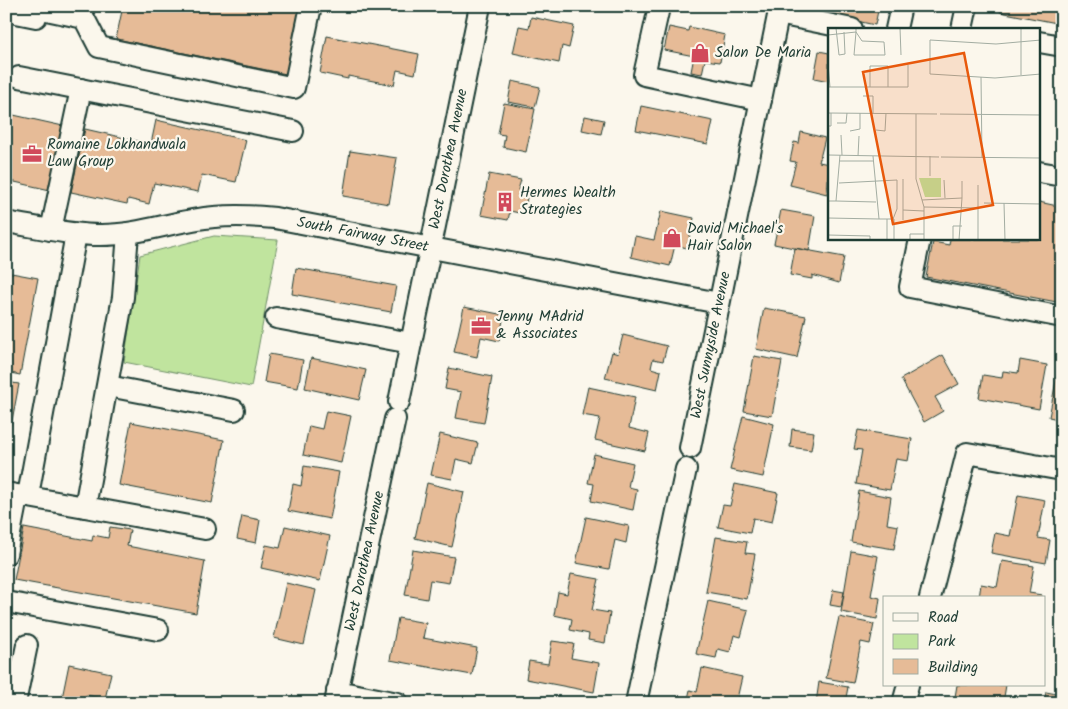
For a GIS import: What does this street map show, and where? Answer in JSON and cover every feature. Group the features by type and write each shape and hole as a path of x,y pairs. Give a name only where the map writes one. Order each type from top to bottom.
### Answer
{"street":[{"path":"6,11 37,10 84,18 99,47 294,88 312,6"},
{"name":"West Dorothea Avenue","path":"336,697 480,6"},
{"path":"896,28 901,6"},
{"path":"965,28 967,6"},
{"path":"779,10 848,28"},
{"name":"West Sunnyside Avenue","path":"690,448 779,10"},
{"path":"658,12 644,74 761,100"},
{"path":"1040,42 1062,46"},
{"path":"18,76 293,131"},
{"path":"51,230 81,89"},
{"path":"1040,172 1062,176"},
{"name":"South Fairway Street","path":"6,222 76,234 128,233 213,217 275,218 719,303"},
{"path":"85,507 123,297 128,233"},
{"path":"14,495 29,490 76,234"},
{"path":"920,240 910,287 1062,317"},
{"path":"276,318 411,343"},
{"path":"108,386 234,410"},
{"path":"931,596 967,453 1062,470"},
{"path":"636,703 686,469"},
{"path":"14,495 205,529"},
{"path":"6,554 16,503 14,495"},
{"path":"6,602 158,630"},
{"path":"15,703 27,645"},
{"path":"903,703 908,686"},
{"path":"336,697 398,703"}],"green space":[{"path":"214,236 278,240 251,387 124,362 140,255"}],"building":[{"path":"123,6 300,6 286,74 116,39"},
{"path":"831,6 879,6 875,25 829,15"},
{"path":"1002,6 1062,6 1062,24 1000,12"},
{"path":"531,17 574,26 569,48 562,46 559,63 513,53 519,26 529,28"},
{"name":"Salon De Maria","path":"669,27 688,31 689,27 725,35 720,62 705,60 702,74 691,72 694,56 664,50"},
{"path":"327,36 419,54 415,74 397,70 394,85 348,76 348,79 320,73"},
{"path":"819,51 828,53 828,81 814,78"},
{"path":"512,81 540,87 535,107 508,102"},
{"path":"504,103 535,109 526,152 503,147 505,135 498,134"},
{"path":"641,106 713,121 708,144 636,130"},
{"name":"Romaine Lokhandwala Law Group","path":"9,114 63,126 50,190 6,180 6,127"},
{"path":"585,116 604,120 601,134 582,130"},
{"path":"156,120 246,140 236,182 202,175 198,192 154,183 149,204 128,199 127,204 71,192 85,129 151,144"},
{"path":"801,132 825,138 819,162 828,164 827,194 790,185 796,162 790,161 794,142 799,143"},
{"path":"350,151 397,158 389,204 343,196"},
{"name":"Hermes Wealth Strategies","path":"489,174 521,180 518,190 528,192 524,214 510,211 508,220 481,215"},
{"path":"1040,202 1062,207 1062,303 926,277 933,242 949,245 950,240 1040,240"},
{"path":"781,210 815,216 809,251 774,244"},
{"name":"David Michael's Hair Salon","path":"661,211 694,218 687,248 675,245 670,266 631,257 635,236 654,240"},
{"path":"795,248 844,257 839,283 812,275 812,279 790,275"},
{"path":"296,268 396,286 391,312 292,294"},
{"path":"6,272 38,278 20,375 6,372"},
{"name":"Jenny MAdrid & Associates","path":"464,307 504,315 499,341 481,337 477,357 454,352"},
{"path":"764,308 806,316 797,358 756,349"},
{"path":"623,335 667,346 663,361 653,359 651,368 661,371 657,390 605,378 612,352 618,354"},
{"path":"269,354 303,360 298,388 264,382"},
{"path":"943,355 959,384 935,397 943,411 924,422 901,379"},
{"path":"754,356 782,361 772,416 744,411"},
{"path":"311,358 366,370 359,400 305,388"},
{"path":"1020,360 1047,365 1039,409 979,398 983,375 1002,378 1003,371 1018,373"},
{"path":"1059,365 1062,366 1062,420 1049,417"},
{"path":"449,368 492,377 484,423 456,418 461,392 445,389"},
{"path":"6,382 19,384 6,452"},
{"path":"588,387 635,397 629,428 649,433 645,451 595,440 600,418 582,415"},
{"path":"326,411 351,416 341,463 303,455 309,426 322,429"},
{"path":"743,416 774,424 763,477 730,470"},
{"path":"131,422 224,440 212,503 119,485"},
{"path":"792,429 814,432 811,450 790,447"},
{"path":"858,430 912,439 908,461 896,459 890,490 856,484 862,450 854,449"},
{"path":"440,434 478,443 473,463 456,459 452,479 431,475"},
{"path":"594,454 633,463 628,487 637,489 633,510 591,501 594,484 588,483"},
{"path":"304,466 339,472 330,519 288,511 293,484 301,486"},
{"path":"427,483 464,492 452,547 415,538"},
{"path":"735,484 778,493 772,522 753,518 750,533 718,527 723,505 730,506"},
{"path":"859,491 891,497 887,524 898,526 894,549 851,542"},
{"path":"1018,495 1045,500 1038,538 1050,540 1046,563 991,553 995,533 1010,536"},
{"path":"242,516 260,520 256,543 237,539"},
{"path":"586,517 629,526 626,543 615,540 609,569 576,563"},
{"path":"285,526 330,536 320,581 261,568 266,545 280,548"},
{"path":"110,527 130,530 127,546 205,561 196,613 14,580 24,528 92,541 93,535 108,538"},
{"path":"716,537 747,542 745,553 755,554 747,599 706,592"},
{"path":"413,550 454,557 449,583 430,580 427,599 405,595"},
{"path":"851,551 878,556 871,596 880,598 877,619 841,612"},
{"path":"1002,561 1034,566 1029,593 1042,595 979,596 981,584 997,587"},
{"path":"571,574 599,579 592,610 610,613 605,643 588,640 589,634 570,630 572,619 554,615 558,592 567,594"},
{"path":"286,583 316,590 304,645 274,638"},
{"path":"833,590 844,592 841,607 830,605"},
{"path":"708,601 748,610 741,637 734,635 730,652 718,649 716,658 696,654"},
{"path":"839,617 874,624 870,644 861,642 853,683 826,678"},
{"path":"398,618 426,623 423,638 477,648 472,675 390,660"},
{"path":"1062,627 1062,644 1058,643"},
{"path":"552,641 574,644 571,658 599,663 594,692 526,679 529,661 548,664"},
{"path":"69,664 111,673 105,699 86,695 84,703 61,703"},
{"path":"702,668 742,677 736,703 687,703 690,690 697,692"},
{"path":"819,682 848,687 845,703 816,703"},
{"path":"957,686 1006,686 1003,703 954,703"},
{"path":"1046,692 1062,695 1062,703 1044,703"}],"place":[{"name":"Salon De Maria","path":"700,53"},
{"name":"Romaine Lokhandwala Law Group","path":"32,154"},
{"name":"Hermes Wealth Strategies","path":"505,202"},
{"name":"David Michael's Hair Salon","path":"672,238"},
{"name":"Jenny MAdrid & Associates","path":"481,326"}]}
